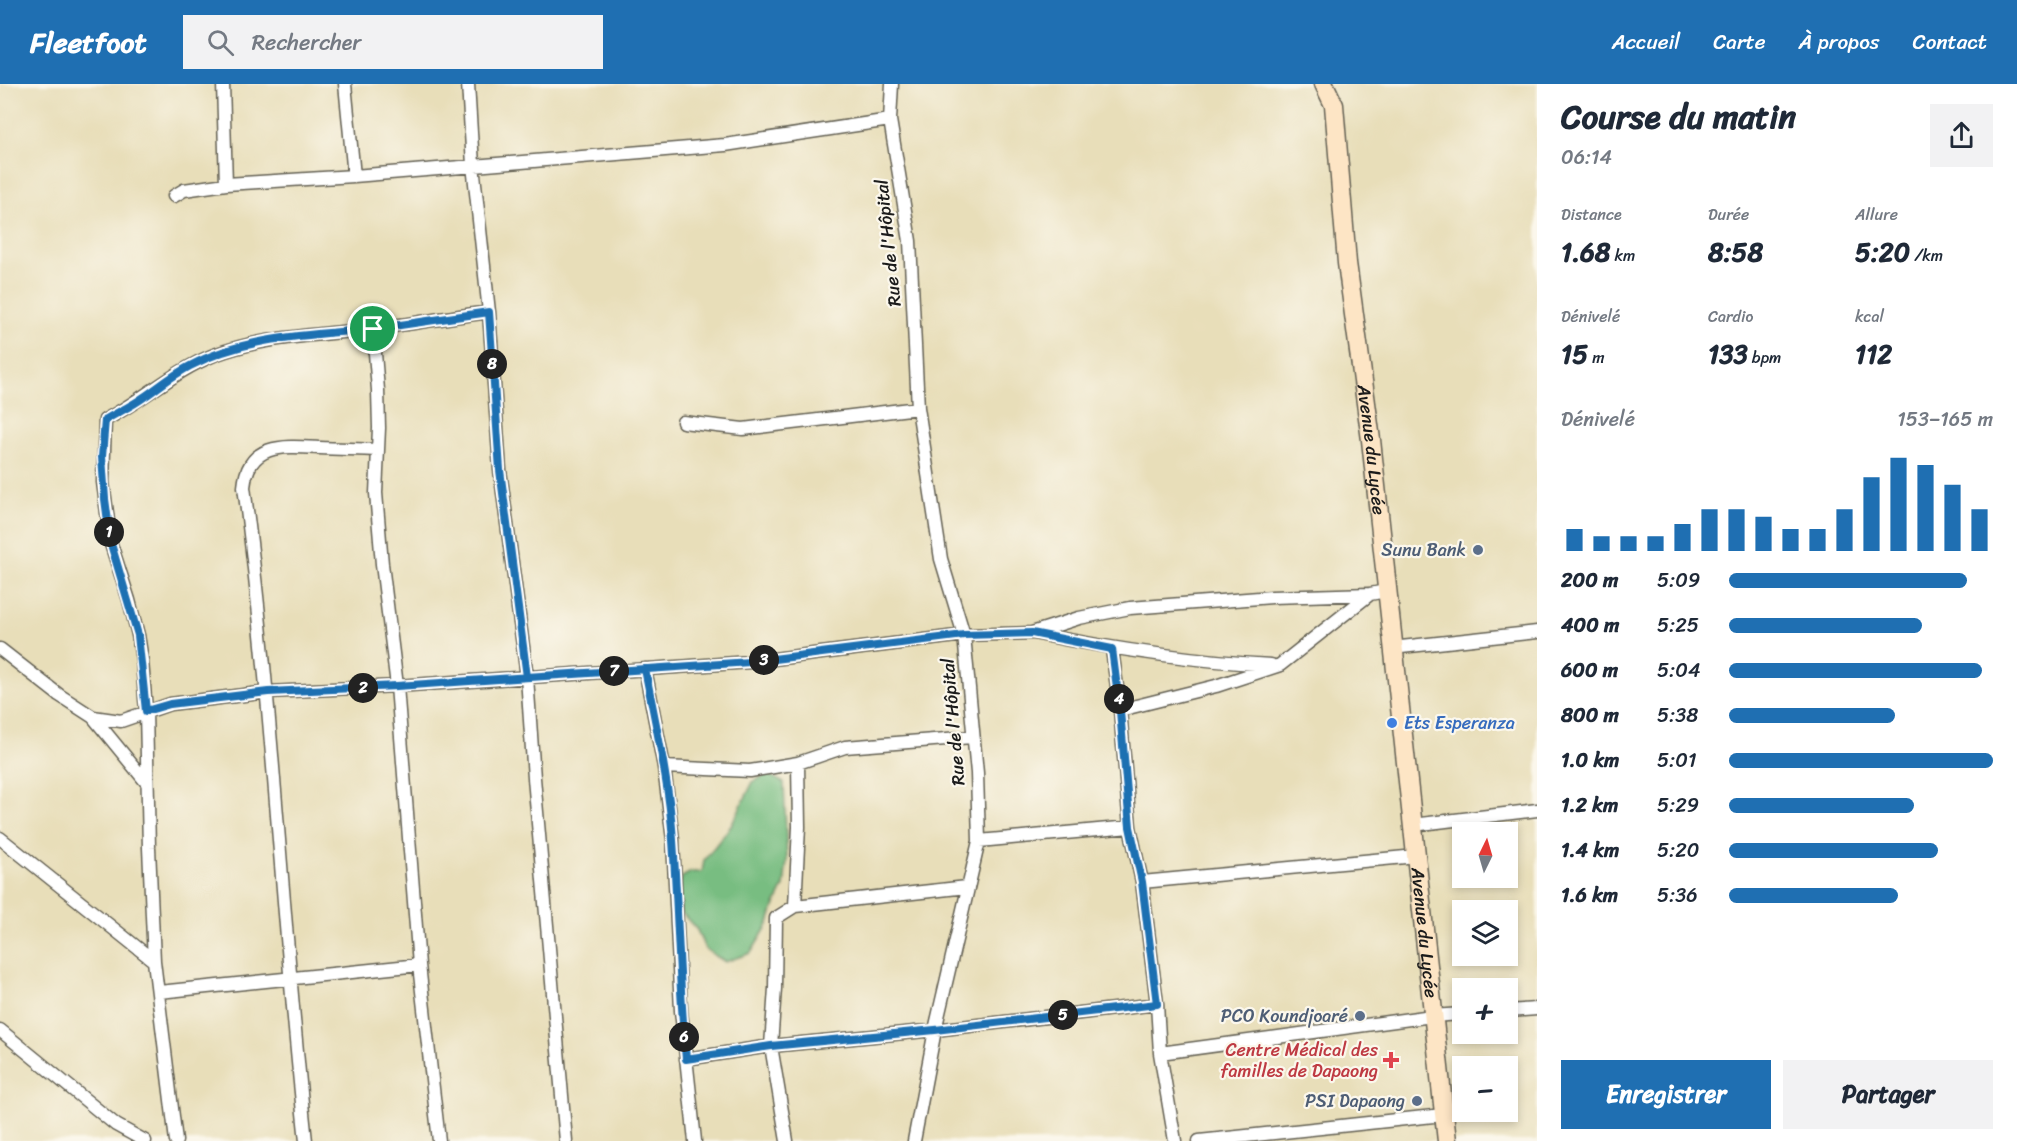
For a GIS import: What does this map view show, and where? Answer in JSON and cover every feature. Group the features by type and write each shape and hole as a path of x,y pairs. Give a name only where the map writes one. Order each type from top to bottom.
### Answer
{"main road":[{"name":"Avenue du Lycée","path":"1324,84 1334,105 1347,262 1371,440 1378,592 1392,648 1447,1141"},
{"path":"1331,84 1334,105"}],"street":[{"path":"223,84 226,184"},
{"path":"345,84 354,176"},
{"path":"468,84 473,165 489,312 500,470 527,677 566,1141"},
{"name":"Rue de l'Hôpital","path":"892,84 890,120 910,241 918,408 941,559 964,635 976,773 979,841 935,1030 914,1141"},
{"path":"174,196 184,190 226,184 354,176 725,145 890,120"},
{"path":"177,1141 154,961 146,711 138,635 111,544 102,457 105,420 192,365 216,354 265,340 373,329 489,312"},
{"path":"373,329 379,428 376,493 397,686 419,965 439,1141"},
{"path":"683,422 743,429 918,408"},
{"path":"306,1141 279,857 268,692 244,487 247,469 254,460 267,451 285,446 377,450"},
{"path":"1032,633 1079,618 1130,608 1272,597 1378,592"},
{"path":"1120,711 1216,686 1280,665 1378,592"},
{"path":"1392,648 1537,632"},
{"path":"93,717 121,721 170,704 268,692 397,686 750,662 964,635 1032,633 1112,649 1212,661 1280,665"},
{"path":"0,649 59,695 93,717 147,783"},
{"path":"1112,649 1130,827 1142,882 1157,1004 1160,1053 1174,1141"},
{"path":"645,669 664,767 673,840 681,1011 695,1141"},
{"path":"664,767 750,771 798,763 845,747 972,738"},
{"path":"795,906 799,827 798,763"},
{"path":"1413,825 1537,810"},
{"path":"979,841 1130,827"},
{"path":"0,838 154,961"},
{"path":"1142,882 1416,856"},
{"path":"787,1141 771,1046 776,918 795,906 967,887"},
{"path":"159,992 419,965"},
{"path":"686,1059 771,1046 935,1030 1157,1004"},
{"path":"1518,1010 1537,1009"},
{"path":"1160,1053 1452,1015"},
{"path":"2,1037 116,1125 146,1141"},
{"path":"1199,1141 1443,1114"}],"green space":[{"path":"767,774 784,783 787,860 784,886 769,923 751,953 725,962 705,949 697,930 680,911 679,889 682,877 691,872 702,872 704,860 731,826 753,782"}],"place":[{"name":"Sunu Bank","path":"1478,550"},
{"name":"Ets Esperanza","path":"1392,723"},
{"name":"PCO Koundjoaré","path":"1360,1016"},
{"name":"Centre Médical des familles de Dapaong","path":"1391,1060"},
{"name":"PSI Dapaong","path":"1417,1101"}],"route":[{"path":"373,329 265,340 216,354 170,377 130,406 105,420 102,457 103,482 111,544 138,635 146,711 170,704 268,692 397,686 527,677 750,662 964,635 1032,633 1112,649 1130,827 1142,882 1157,1004 935,1030 771,1046 686,1059 681,1011 673,840 664,767 645,669 527,677 500,470 489,312 373,329"}]}
